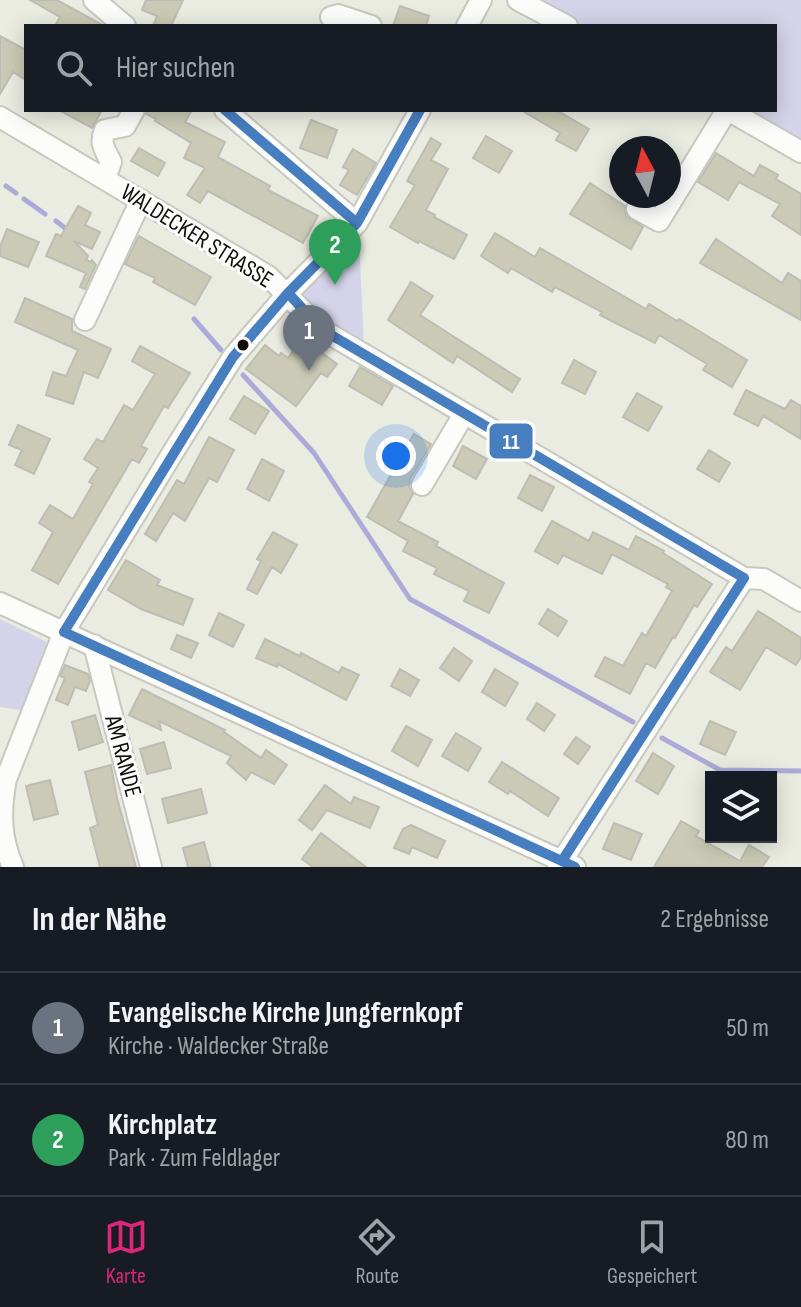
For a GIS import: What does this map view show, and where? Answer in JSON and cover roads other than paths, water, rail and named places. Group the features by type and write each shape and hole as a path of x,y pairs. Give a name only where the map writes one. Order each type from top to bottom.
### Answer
{"street":[{"path":"94,0 123,24"},
{"path":"468,24 481,0"},
{"path":"518,0 563,24"},
{"path":"331,17 338,15 365,24"},
{"path":"105,179 111,162 102,144 105,130 125,126 133,112"},
{"path":"227,112 357,223"},
{"path":"13,867 4,848 1,827 6,779 64,632 233,357 288,293 357,223 419,112"},
{"path":"637,209 659,221 727,112"},
{"path":"731,112 801,152"},
{"name":"WALDECKER STRASSE","path":"0,117 268,276 321,329 744,578 764,579 801,601"},
{"path":"85,320 141,200"},
{"path":"422,485 464,414"},
{"path":"0,603 565,865 744,578"},
{"name":"AM RANDE","path":"94,645 151,867"}],"waterway":[{"path":"6,186 16,193"},
{"path":"24,199 45,214"},
{"path":"56,221 65,228"},
{"path":"194,319 221,350"},
{"path":"243,375 314,453 410,599 633,722"},
{"path":"662,738 720,770 801,771"}],"place":[{"name":"Kirchplatz","path":"335,285"},
{"name":"Evangelische Kirche Jungfernkopf","path":"309,371"}]}
